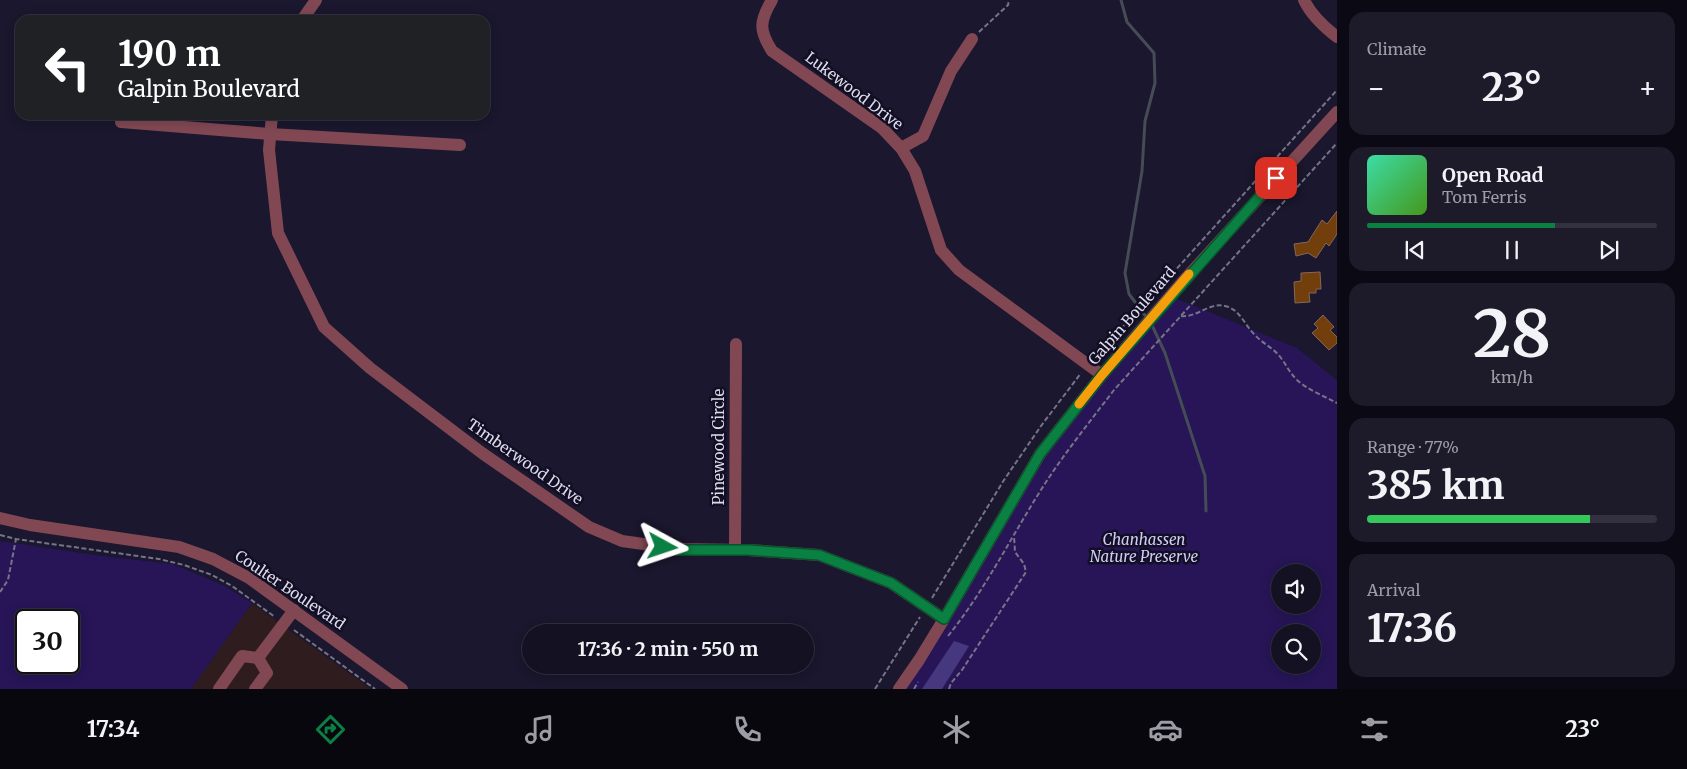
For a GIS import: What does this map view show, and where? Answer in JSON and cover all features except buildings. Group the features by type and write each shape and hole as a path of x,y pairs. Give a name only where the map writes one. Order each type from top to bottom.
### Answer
{"street":[{"path":"306,15 316,0"},
{"name":"Lukewood Drive","path":"772,0 763,15 762,35 772,52 882,128 902,148 915,171 941,250 959,270 1102,375"},
{"path":"1304,0 1326,28 1337,37"},
{"path":"902,148 923,136 951,71 972,39"},
{"name":"Galpin Boulevard","path":"899,689 944,619 1040,454 1102,375 1186,278 1337,112"},
{"name":"Timberwood Drive","path":"271,120 269,150 278,233 324,327 363,362 482,453 589,527 622,541 679,550 735,550 819,555 891,583 944,619"},
{"path":"121,122 270,134 460,145"},
{"name":"Pinewood Circle","path":"735,550 736,344"},
{"name":"Coulter Boulevard","path":"0,518 30,525 179,547 213,559 233,569 294,610 402,689"},
{"path":"258,658 294,610"},
{"path":"219,689 242,656 258,658"},
{"path":"255,689 266,673 258,658"}],"path":[{"path":"972,39 997,17 1008,5 1009,0"},
{"path":"947,637 966,612 1046,482 1114,390 1337,142"},
{"path":"1181,316 1193,315 1217,305 1228,306 1238,314 1254,335 1274,350 1282,359 1288,372 1299,382 1337,403"},
{"path":"0,535 16,540 159,559 212,575 232,586 375,689"},
{"path":"949,689 951,683 962,670 1026,572 1024,564 1015,552 1014,535"},
{"path":"0,592 8,580 16,540"},
{"path":"914,689 919,681"}],"shaded area":[{"path":"252,603 371,689 191,689"},
{"path":"954,641 969,646 942,689 922,689"}],"green space":[{"name":"Chanhassen Nature Preserve","path":"1170,296 1297,348 1337,380 1337,689 899,689 1040,454"},
{"path":"0,541 172,564 223,585 252,603 191,689 0,689"}],"waterway":[{"path":"1121,0 1127,22 1154,53 1155,83 1145,121 1142,171 1125,273 1129,294 1147,318"},
{"path":"1151,323 1165,353 1205,476 1206,511"}],"slow traffic":[{"path":"1079,404 1189,274"}],"route":[{"path":"663,547 679,550 748,550 819,555 891,583 944,619 1040,454 1102,375 1276,178"}]}
